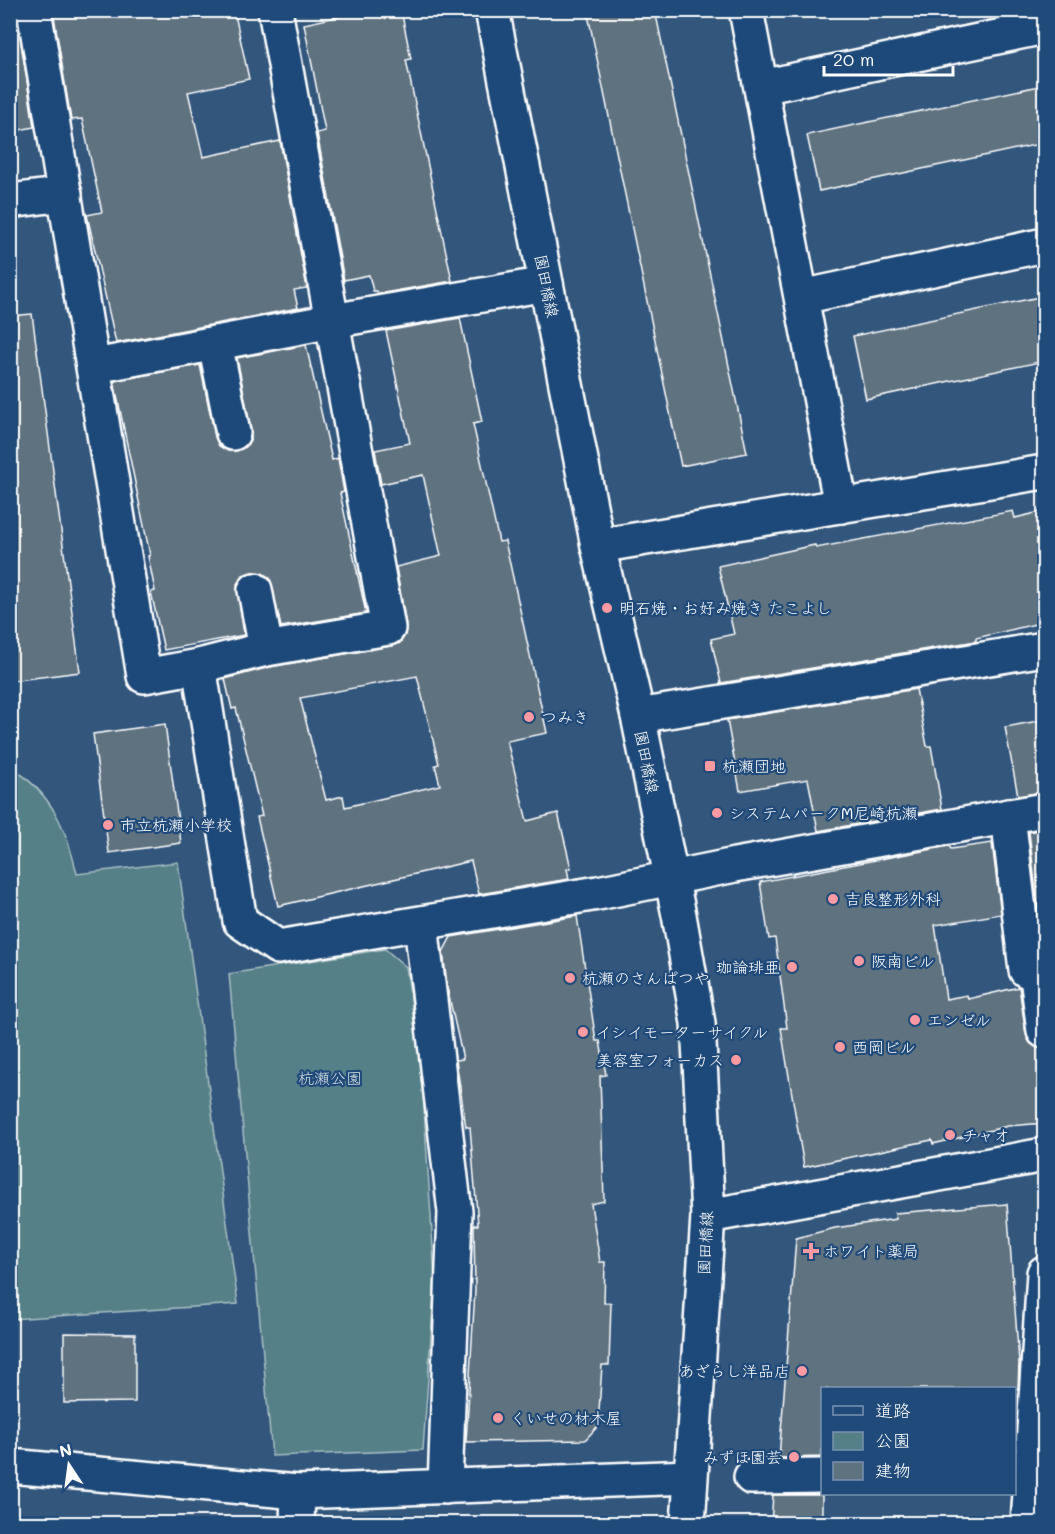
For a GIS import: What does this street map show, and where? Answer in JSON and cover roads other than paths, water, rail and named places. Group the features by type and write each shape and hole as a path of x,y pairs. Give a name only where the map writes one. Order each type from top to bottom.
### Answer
{"street":[{"path":"34,10 95,366 144,676 199,666 266,649 388,628 276,10"},
{"name":"園田橋線","path":"492,10 598,546 638,716 698,1023 708,1216 688,1524"},
{"path":"746,10 841,506"},
{"path":"762,87 1044,27"},
{"path":"10,201 65,194"},
{"path":"802,297 1044,245"},
{"path":"95,366 332,321 546,284"},
{"path":"215,343 233,432"},
{"path":"598,546 1044,472"},
{"path":"255,590 266,649"},
{"path":"638,716 1044,649"},
{"path":"199,666 240,921 278,947 421,924 1044,810"},
{"path":"1008,816 1036,969 1044,1031"},
{"path":"421,924 455,1212 445,1487"},
{"path":"708,1216 1044,1155"},
{"path":"1028,1524 1044,1273"},
{"path":"10,1466 297,1508 445,1487 690,1477"},
{"path":"751,1477 821,1476"}],"place":[{"name":"明石焼・お好み焼き たこよし","path":"607,608"},
{"name":"つみき","path":"529,717"},
{"name":"杭瀬団地","path":"710,766"},
{"name":"システムパークM尼崎杭瀬","path":"717,813"},
{"name":"市立杭瀬小学校","path":"108,825"},
{"name":"吉良整形外科","path":"833,899"},
{"name":"阪南ビル","path":"859,961"},
{"name":"珈論琲亜","path":"792,967"},
{"name":"杭瀬のさんぱつや","path":"570,978"},
{"name":"エンゼル","path":"915,1020"},
{"name":"イシイモーターサイクル","path":"583,1032"},
{"name":"西岡ビル","path":"840,1047"},
{"name":"美容室フォーカス","path":"736,1060"},
{"name":"チャオ","path":"950,1135"},
{"name":"ホワイト薬局","path":"811,1251"},
{"name":"あざらし洋品店","path":"802,1371"},
{"name":"くいせの材木屋","path":"498,1418"},
{"name":"みずほ園芸","path":"794,1457"}],"park label":[{"name":"杭瀬公園","path":"330,1078"}]}
